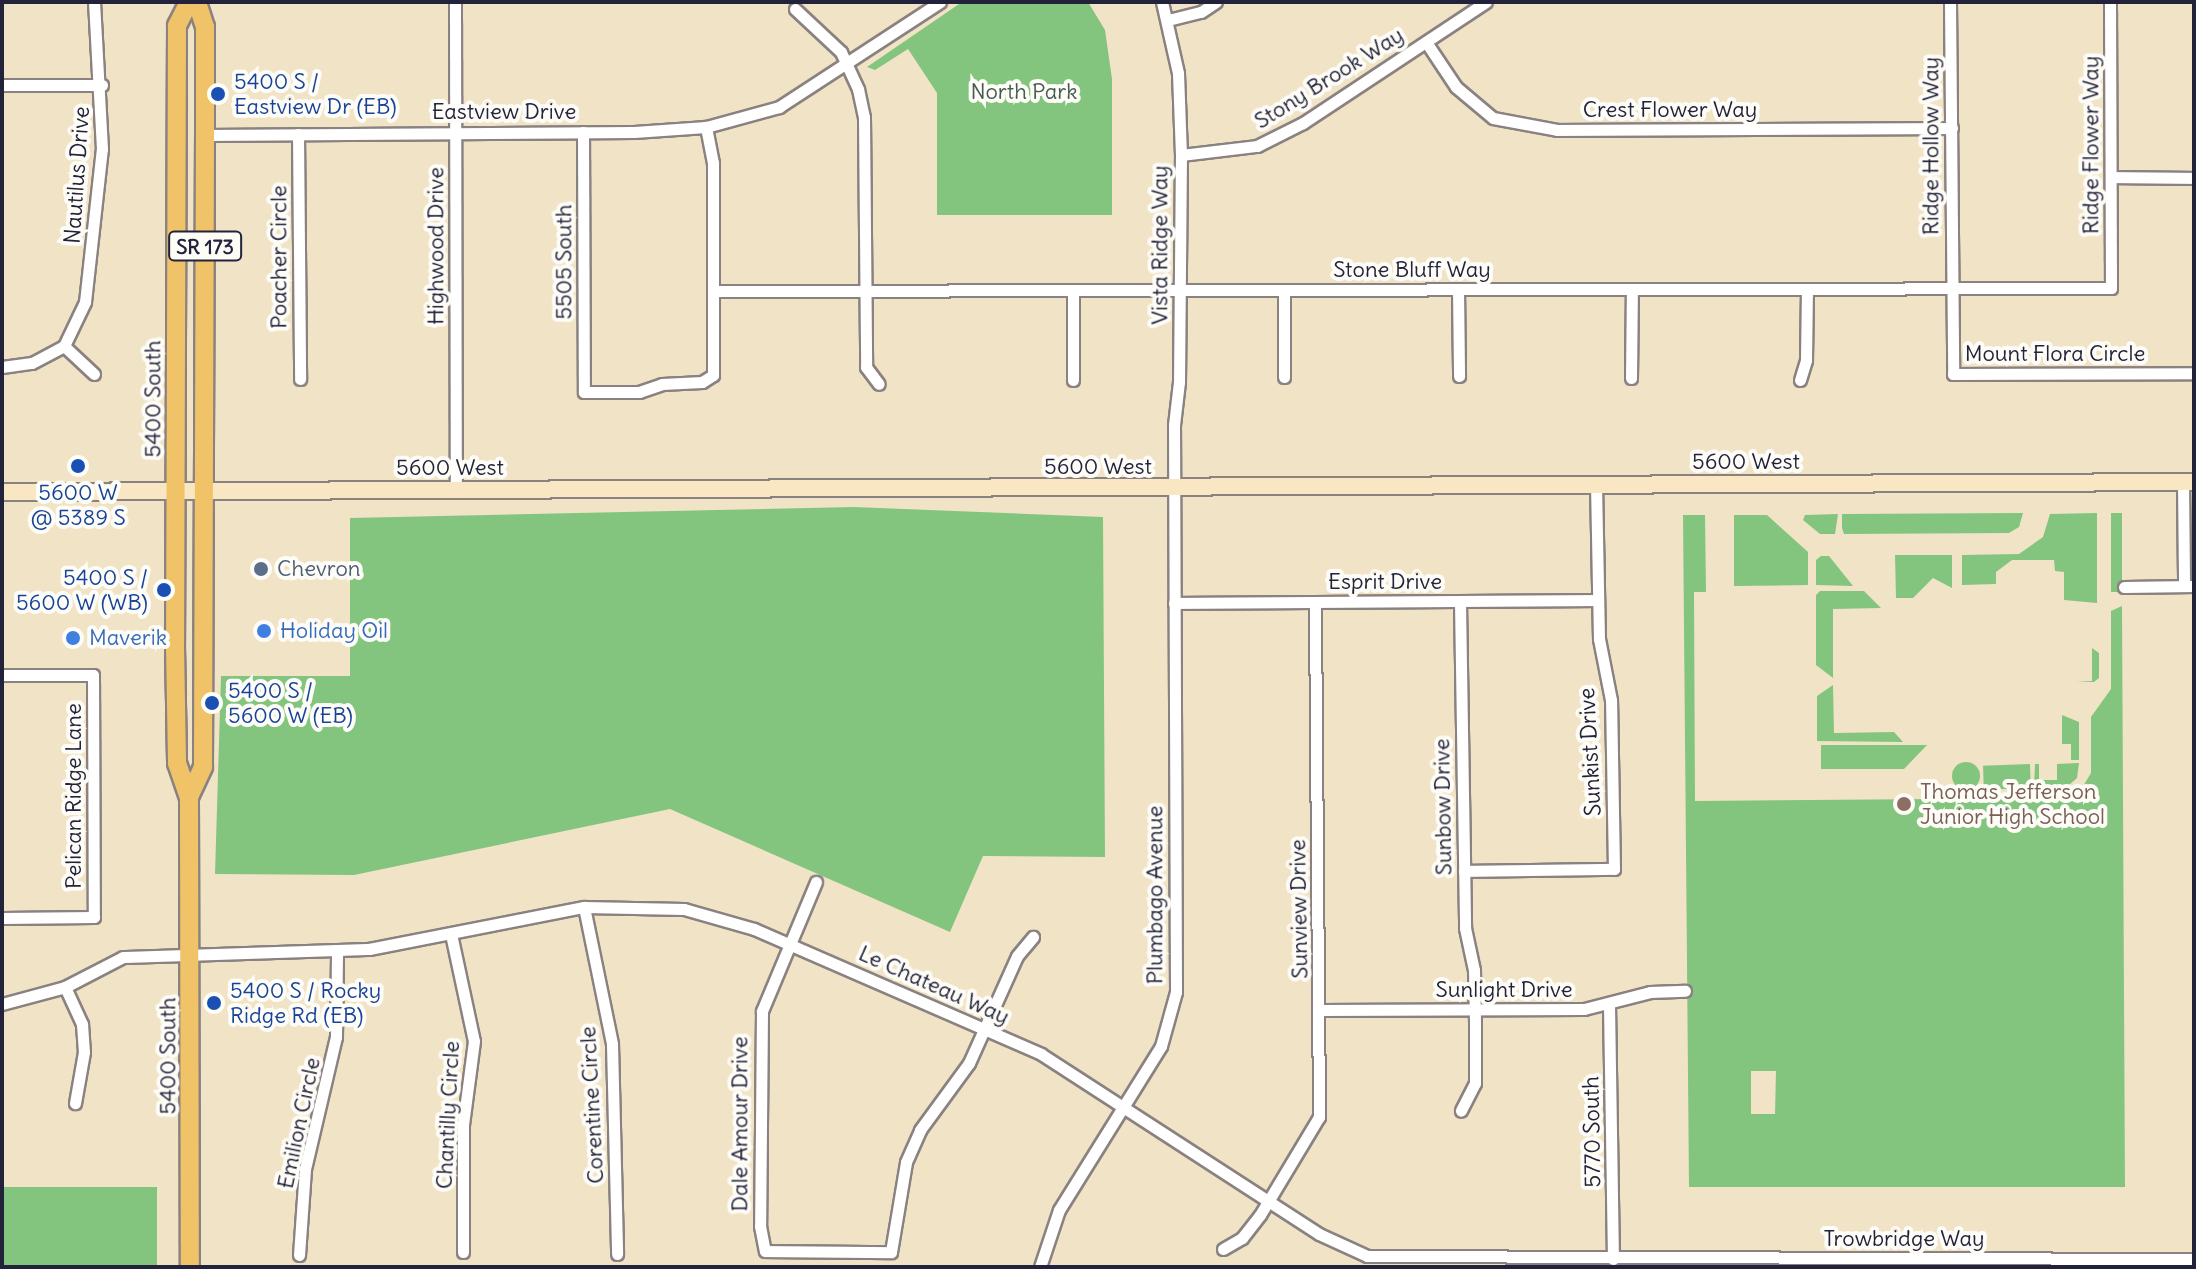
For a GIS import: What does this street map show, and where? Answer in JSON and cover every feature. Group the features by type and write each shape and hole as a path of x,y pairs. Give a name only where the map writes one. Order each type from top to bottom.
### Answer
{"main road":[{"name":"5400 South","path":"189,797 203,767 205,491 205,27 194,2"},
{"name":"5400 South","path":"190,1267 192,951 189,797 177,763 177,26 194,2"},
{"name":"5600 West","path":"2,492 2188,482"}],"street":[{"name":"Nautilus Drive","path":"64,346 85,302 102,149 102,85 94,2"},
{"name":"Highwood Drive","path":"455,2 456,490"},
{"name":"Eastview Drive","path":"205,135 583,132 706,127 779,107 848,66 940,2"},
{"name":"Vista Ridge Way","path":"1162,2 1178,73 1181,155 1175,489"},
{"path":"1168,20 1201,12 1216,2"},
{"name":"Stony Brook Way","path":"1181,155 1257,146 1303,123 1486,2"},
{"name":"Ridge Hollow Way","path":"1950,2 1952,289"},
{"name":"Ridge Flower Way","path":"2110,2 2111,288"},
{"path":"795,9 841,52 864,117 866,367 879,384"},
{"name":"Crest Flower Way","path":"1426,42 1456,87 1493,118 1557,130 1952,128"},
{"path":"2,85 102,85"},
{"path":"706,127 713,163 714,291"},
{"name":"5505 South","path":"583,132 584,392 639,392 662,384 702,382 713,375 714,291"},
{"name":"Poacher Circle","path":"298,134 300,379"},
{"path":"2111,177 2194,178"},
{"name":"Stone Bluff Way","path":"714,291 2111,288"},
{"path":"1458,289 1459,376"},
{"path":"1631,378 1632,289"},
{"name":"Mount Flora Circle","path":"1952,289 1953,374 2193,373"},
{"path":"1073,290 1073,380"},
{"path":"1284,290 1284,377"},
{"path":"1800,380 1806,360 1807,290"},
{"path":"2,367 32,363 64,346 94,374"},
{"path":"2124,587 2189,586 2188,482"},
{"name":"Sunkist Drive","path":"1464,871 1614,869 1611,700 1597,600 1596,485"},
{"name":"Plumbago Avenue","path":"1040,1267 1059,1210 1127,1107 1161,1046 1176,992 1175,489"},
{"name":"Esprit Drive","path":"1174,603 1597,600"},
{"name":"Sunview Drive","path":"1223,1249 1242,1238 1270,1201 1319,1117 1315,602"},
{"name":"Sunbow Drive","path":"1460,602 1464,871 1475,1010 1475,1083 1461,1111"},
{"name":"Pelican Ridge Lane","path":"2,675 93,675 94,917 2,918"},
{"name":"Dale Amour Drive","path":"816,882 768,992 760,1034 760,1226 765,1251 891,1252 896,1204 915,1141 969,1063 985,1029"},
{"name":"Le Chateau Way","path":"2,1004 65,987 123,957 192,951 337,951 451,934 584,907 684,909 731,920 1041,1054 1341,1247 1367,1256 1613,1259"},
{"name":"Corentine Circle","path":"584,907 615,1075 617,1254"},
{"name":"Chantilly Circle","path":"451,934 474,1041 463,1124 463,1252"},
{"path":"985,1029 1017,956 1033,937"},
{"name":"Emilion Circle","path":"299,1255 305,1169 336,1037 337,951"},
{"path":"65,987 82,1024 83,1075 75,1103"},
{"name":"Sunlight Drive","path":"1320,1010 1475,1010 1609,1005 1650,992 1685,991"},
{"name":"5770 South","path":"1609,1005 1613,1259"},
{"name":"Trowbridge Way","path":"1613,1259 2194,1259"}],"green space":[{"name":"North Park","path":"962,2 1088,2 1105,30 1112,79 1112,215 937,215 937,93 908,49 875,70 867,67"},
{"path":"854,507 1103,517 1105,857 983,856 950,932 670,809 354,875 215,874 221,676 350,676 350,518"},
{"path":"2023,513 2019,527 2009,533 1844,534 1842,528 1842,514"},
{"path":"2097,513 2097,603 2064,600 2064,572 2055,571 2054,560 2012,560 1996,572 1996,584 1962,585 1962,555 2019,554 2043,537 2050,514"},
{"path":"2111,513 2122,513 2122,592 2111,592"},
{"path":"1838,514 1835,534 1820,534 1803,520 1805,515"},
{"path":"1683,515 1705,515 1706,592 1694,592 1695,801 2068,798 2079,793 2091,773 2091,717 2111,689 2111,611 2122,606 2125,1187 1689,1187","holes":["1751,1071 1776,1071 1775,1114 1751,1114"]},
{"path":"1734,515 1767,515 1808,552 1808,585 1734,586"},
{"path":"1895,555 1952,555 1952,588 1933,578 1913,598 1896,598"},
{"path":"1829,556 1853,586 1816,585 1816,560"},
{"path":"1820,591 1864,591 1881,608 1833,609 1833,678 1816,665 1816,595"},
{"path":"2092,648 2099,653 2099,678 2094,682 2076,682 2092,681"},
{"path":"1833,685 1834,733 1894,732 1903,742 1817,741 1817,696"},
{"path":"2062,715 2079,722 2079,760 2071,760 2071,744 2062,744"},
{"path":"1821,745 1927,745 1904,769 1821,769"},
{"path":"1966,762 1976,766 1980,776 1976,786 1966,790 1956,786 1952,776 1956,766"},
{"path":"2079,763 2077,778 2069,785 2034,787 2035,764 2039,764 2039,780 2057,780 2057,764"},
{"path":"2030,764 2031,788 1984,790 1983,766"},
{"path":"2,1187 157,1187 157,1267 2,1267"}],"place":[{"name":"5400 S / Eastview Dr (EB)","path":"218,94"},
{"name":"5600 W @ 5389 S","path":"78,466"},
{"name":"Chevron","path":"261,569"},
{"name":"5400 S / 5600 W (WB)","path":"164,590"},
{"name":"Holiday Oil","path":"264,631"},
{"name":"Maverik","path":"73,638"},
{"name":"5400 S / 5600 W (EB)","path":"212,703"},
{"name":"Thomas Jefferson Junior High School","path":"1904,804"},
{"name":"5400 S / Rocky Ridge Rd (EB)","path":"214,1003"}]}
